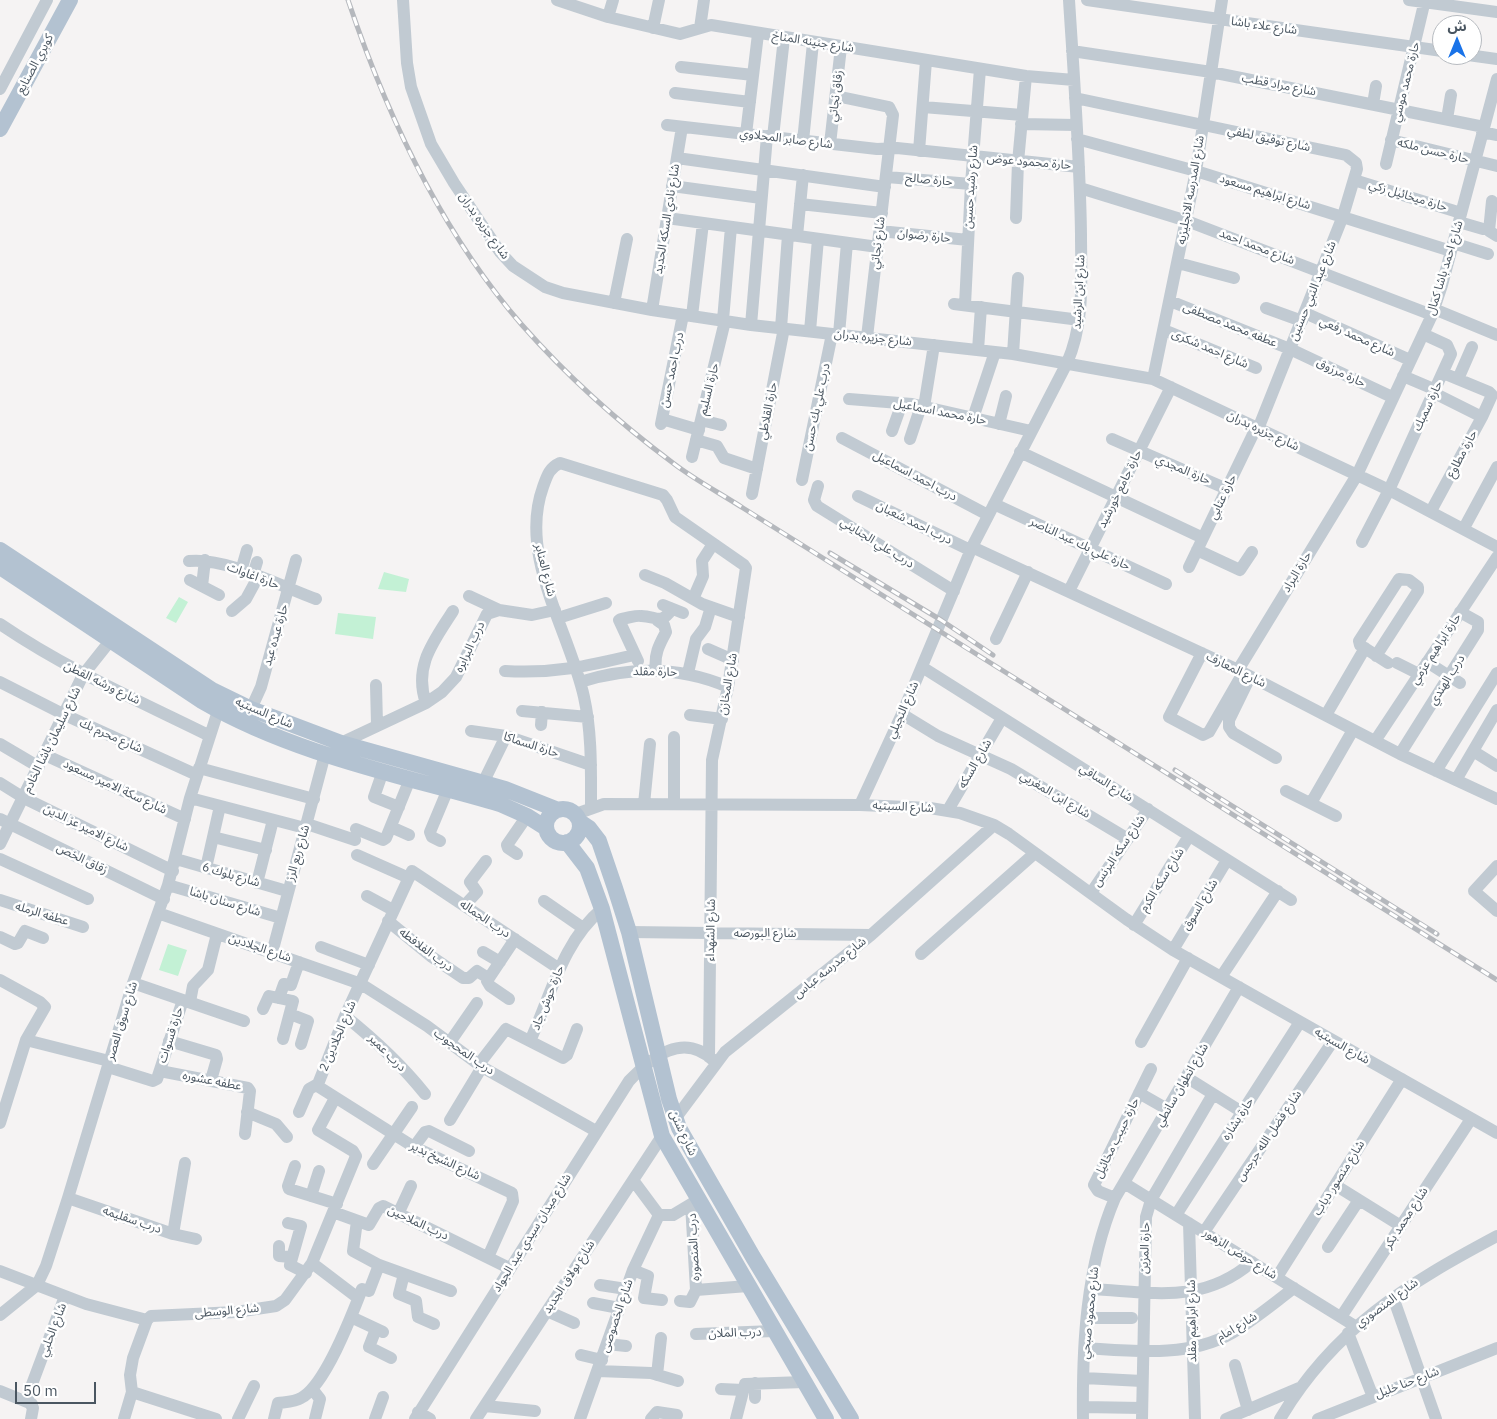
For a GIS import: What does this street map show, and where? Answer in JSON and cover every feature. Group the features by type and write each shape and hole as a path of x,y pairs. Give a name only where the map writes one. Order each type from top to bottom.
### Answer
{"main road":[{"name":"كوبري الصنايع","path":"0,129 70,0"},
{"name":"شارع السبتيه","path":"0,550 212,690 251,709 341,743 504,789 558,810"},
{"name":"شارع السبتيه","path":"0,567 110,641 218,710 255,728 325,754 500,804 527,816 546,828"},
{"path":"568,809 578,818 578,835 567,842 554,840 546,828 548,819 558,810 568,809"},
{"name":"شارع شنن","path":"578,818 599,841 629,932 675,1119 687,1146 851,1419"},
{"name":"شارع شنن","path":"567,842 587,868 602,909 662,1136 695,1202 737,1267 826,1419"},
{"path":"737,1267 753,1257"}],"street":[{"path":"0,89 47,0"},
{"name":"شارع جزيره بدران","path":"403,0 407,63 411,87 424,126 454,183 500,252 513,266 545,287 614,303 724,321 1013,354 1067,362 1153,379 1390,490 1497,547"},
{"name":"شارع جنينه المناخ","path":"557,0 608,16 680,34 690,33 711,25 926,61 1026,76 1074,80"},
{"path":"608,16 613,0"},
{"path":"653,28 658,0"},
{"path":"700,28 704,0"},
{"name":"شارع ابن الرشيد","path":"944,615 971,549 1073,349 1080,320 1080,188 1069,0"},
{"name":"شارع علاء باشا","path":"1087,0 1432,50"},
{"name":"شارع المدرسه الانجليزيه","path":"1153,379 1187,221 1222,0"},
{"path":"1409,0 1497,12"},
{"name":"حارة محمد موسي","path":"1386,164 1425,1"},
{"path":"746,134 758,34"},
{"path":"751,325 763,170 770,137 784,38"},
{"path":"804,141 813,43"},
{"name":"زقاق نجاتي","path":"830,144 841,47"},
{"name":"شارع مراد قطب","path":"1072,51 1211,72 1399,109 1447,119 1483,129 1497,136"},
{"path":"1482,57 1497,59"},
{"path":"920,151 926,61"},
{"path":"681,67 753,75"},
{"name":"شارع رشيد حسين","path":"980,69 968,240 960,304 981,307"},
{"path":"1016,218 1018,162 1026,76"},
{"name":"شارع احمد باشا كمال","path":"1357,475 1433,312 1497,82"},
{"path":"1373,104 1376,86"},
{"path":"675,93 750,102"},
{"path":"1447,119 1451,95"},
{"name":"شارع نجاتي","path":"836,96 889,107 892,110 890,148 867,337"},
{"name":"شارع توفيق لطفي","path":"1075,98 1346,155"},
{"path":"923,107 1076,125"},
{"name":"شارع صابر المحلاوي","path":"667,125 877,149 890,148"},
{"name":"شارع نادي السكه الحديد","path":"652,310 682,127"},
{"name":"شارع ابراهيم مسعود","path":"1077,139 1196,171 1452,247 1488,254"},
{"name":"حارة حسن ملكه","path":"1391,140 1497,166"},
{"name":"حارة محمود عوض","path":"890,148 1079,167"},
{"name":"شارع عبد النبي حسنين","path":"1257,428 1322,272 1343,216 1357,169 1356,163 1346,155"},
{"name":"حارة صالح","path":"676,158 802,175 886,182 971,184"},
{"name":"حارة القلاطي","path":"752,494 783,328 793,235 800,204 802,175"},
{"name":"حارة ميخائيل زكي","path":"1354,180 1460,218 1483,229"},
{"path":"672,186 761,198"},
{"name":"شارع محمد احمد","path":"1080,188 1187,221 1322,272 1496,333"},
{"path":"1492,201 1489,231 1497,236"},
{"path":"800,204 882,213"},
{"path":"667,218 878,247"},
{"name":"درب احمد حسن","path":"699,430 661,422 688,315 702,223"},
{"name":"حارة السليم","path":"692,457 724,321 731,227"},
{"name":"حارة رضوان","path":"880,231 968,240"},
{"path":"614,303 627,239"},
{"path":"810,331 818,239"},
{"name":"درب علي بك حسن","path":"802,480 836,334 847,243"},
{"path":"1178,263 1234,278"},
{"path":"1013,354 1018,278"},
{"name":"عطفه محمد مصطفى","path":"1170,301 1290,349"},
{"path":"978,350 981,307 1080,320"},
{"name":"شارع محمد رفعي","path":"1266,308 1303,317 1410,360"},
{"name":"شارع احمد شكرى","path":"1164,330 1256,368"},
{"name":"حارة سمبك","path":"1362,542 1390,490 1451,354 1447,345 1422,334"},
{"path":"910,439 922,407 934,345"},
{"path":"1458,379 1472,348"},
{"name":"حارة مرزوق","path":"1290,349 1392,397"},
{"path":"973,418 995,352"},
{"path":"1443,373 1492,395 1482,417"},
{"name":"حارة مطاوع","path":"1403,376 1482,417 1431,512"},
{"name":"حارة جامع خورشيد","path":"1069,591 1171,387"},
{"path":"999,424 1006,396"},
{"name":"حارة محمد اسماعيل","path":"849,399 902,403 1031,431"},
{"path":"892,431 902,403"},
{"path":"699,430 721,425"},
{"name":"حارة عتابي","path":"1189,567 1257,428"},
{"path":"699,430 717,446 724,458 757,468"},
{"name":"درب احمد اسماعيل","path":"842,438 991,510"},
{"name":"حارة المجدي","path":"1112,439 1227,489"},
{"path":"1020,452 1203,538"},
{"name":"شارع العنابر","path":"591,807 588,717 580,682 542,567 536,530 541,492 552,467 560,463 663,495 675,517 744,565"},
{"path":"1464,528 1497,467"},
{"name":"حارة البراد","path":"1244,673 1357,475"},
{"name":"درب علي الجنايني","path":"818,486 814,500 817,506 954,590"},
{"name":"درب احمد شعبان","path":"858,496 971,549"},
{"name":"حارة علي بك عبد الناصر","path":"991,510 1090,549 1166,584"},
{"path":"693,599 702,576 702,561 713,544"},
{"name":"شارع المعارف","path":"971,549 1028,572 1202,653 1400,754 1497,799"},
{"path":"232,611 246,599 250,574 247,550"},
{"path":"1197,550 1240,570 1252,552"},
{"name":"حارة ابراهيم عزمي","path":"1375,741 1497,557"},
{"path":"202,586 205,560"},
{"name":"حارة اغاوات","path":"189,561 205,560 250,574 316,599"},
{"name":"حارة عبده عيد","path":"251,709 261,688 290,589 296,560"},
{"path":"250,574 257,562"},
{"name":"شارع المخازن","path":"713,804 712,760 722,719 740,617 746,573 744,565"},
{"path":"996,639 1028,572"},
{"path":"645,575 665,583 711,607 740,617"},
{"path":"1376,656 1418,590 1418,587 1410,580 1399,579 1361,636 1360,645 1376,656 1419,674"},
{"path":"190,580 219,594"},
{"path":"469,596 499,610"},
{"name":"درب البرابره","path":"341,743 426,703 442,692 456,677 479,633 482,620 492,611 499,610 532,615 557,614 606,603"},
{"path":"688,673 696,639 705,627 711,607"},
{"path":"642,670 619,623 620,618 651,614 664,619 673,609"},
{"path":"426,703 422,692 422,668 431,646 453,611"},
{"name":"درب الهندي","path":"1400,754 1454,680 1480,626 1460,612"},
{"path":"651,614 664,625 666,632 658,646 655,660 656,670"},
{"name":"شارع النجيلي","path":"860,805 902,714 944,615"},
{"name":"شارع ورشه القطن","path":"0,624 41,652 83,675 208,735"},
{"name":"شارع سليمان باشا الخادم","path":"0,844 5,822 24,798 83,675 110,641"},
{"path":"708,648 732,660"},
{"path":"1326,715 1365,648"},
{"path":"1202,653 1169,717 1203,735 1209,732 1244,673"},
{"path":"505,671 528,672 576,669 634,655"},
{"path":"1427,662 1454,680"},
{"name":"شارع الساقي","path":"922,667 1291,900"},
{"name":"حارة مقلد","path":"580,682 611,674 656,670 688,673 728,687"},
{"path":"1244,673 1229,720 1229,727 1233,733 1276,758"},
{"path":"1436,771 1497,673"},
{"name":"شارع محرم بك","path":"0,682 65,715 198,772 314,799"},
{"path":"376,685 378,724"},
{"name":"شارع سوق العصر","path":"37,1285 68,1198 133,983 164,899 208,735 218,710"},
{"path":"1456,780 1497,710"},
{"path":"522,711 541,719 588,717"},
{"name":"شارع ابن المغربي","path":"902,714 938,736 1011,769 1128,839"},
{"path":"690,715 722,719"},
{"name":"شارع السكه","path":"948,810 1002,718"},
{"path":"1311,803 1353,730"},
{"name":"حارة السماكا","path":"471,731 506,736 591,765"},
{"path":"483,783 506,736"},
{"path":"674,737 674,804"},
{"path":"0,744 39,766"},
{"path":"644,804 650,744"},
{"path":"1473,751 1497,766"},
{"name":"شارع سكة الامير مسعود","path":"45,754 186,819"},
{"name":"شارع ربع الرز","path":"272,953 325,754"},
{"path":"384,771 374,797 399,807"},
{"path":"190,798 273,820 383,840 386,838 391,827 410,779"},
{"name":"شارع الامير عز الدين","path":"0,783 24,798 174,865"},
{"path":"440,841 432,837 430,832 448,789"},
{"path":"1286,791 1336,816"},
{"name":"شارع السبتيه","path":"578,818 591,807 604,804 860,805 948,810 994,825 1134,925 1174,950 1497,1133"},
{"name":"شارع الشهداء","path":"712,1060 713,804"},
{"path":"206,868 220,806"},
{"name":"شارع سكه البرنس","path":"1091,893 1148,810"},
{"path":"517,854 508,848 507,845 527,816"},
{"path":"257,883 273,820"},
{"name":"زقاق الخص","path":"5,822 164,899"},
{"name":"شارع مدرسه عباس","path":"675,1119 712,1060 725,1052 871,935 994,825"},
{"path":"391,827 409,835"},
{"name":"شارع سكه الكرم","path":"1134,925 1189,836"},
{"path":"213,837 266,850"},
{"path":"921,954 1035,853"},
{"name":"درب الجماله","path":"356,855 410,874 465,905 558,968"},
{"path":"0,859 88,899"},
{"name":"شارع السوق","path":"1174,950 1227,860"},
{"path":"465,905 477,892 470,882 486,861"},
{"name":"شارع بلوك 6","path":"174,865 206,868 288,891"},
{"path":"1497,866 1475,890 1476,894 1497,912"},
{"name":"شارع الجلادين 2","path":"299,1112 309,1089 319,1086 345,1016 410,874"},
{"name":"شارع سنان باشا","path":"168,885 281,918"},
{"path":"1221,977 1278,891"},
{"path":"367,896 391,915"},
{"name":"عطفه الرمله","path":"0,900 83,927"},
{"path":"544,901 583,928"},
{"name":"حارة حوش جاد","path":"530,1041 546,1006 558,968 583,928 602,909"},
{"name":"شارع الجلادين","path":"158,913 361,984"},
{"name":"درب الفلافطه","path":"391,915 432,957 463,978 469,978 477,971 488,978"},
{"path":"0,937 15,944 18,943 25,930 43,938"},
{"name":"شارع البورصه","path":"629,932 871,935"},
{"name":"حارة قسوات","path":"109,1064 154,1081 157,1079 169,1041 193,986 208,970 218,934"},
{"path":"509,999 488,984 488,978 515,939"},
{"path":"321,947 369,965"},
{"path":"483,952 500,962"},
{"path":"1141,1042 1188,958"},
{"path":"279,998 283,984 291,985 300,962"},
{"path":"133,983 244,1021"},
{"path":"0,1123 26,1040 45,1007 40,1002 2,984"},
{"name":"درب المحجوب","path":"361,984 450,1042 481,1066 596,1131"},
{"name":"شارع انطوان سانطي","path":"1124,1183 1239,987"},
{"path":"264,1009 268,996 292,1001 283,1039"},
{"path":"450,1042 477,1003"},
{"path":"290,1014 308,1021 301,1044"},
{"name":"درب عمير","path":"345,1016 374,1039 401,1065 425,1094"},
{"name":"حارة بشاره","path":"1176,1216 1300,1022"},
{"path":"450,1120 504,1030 508,1029 563,1058 567,1055 577,1029"},
{"path":"26,1040 109,1064"},
{"name":"شارع فضل الله جرجس","path":"1204,1232 1334,1040"},
{"path":"169,1041 216,1055 217,1059 211,1080"},
{"path":"659,1054 679,1048 690,1048 712,1060"},
{"name":"شارع ميدان سيدي عبد الجواد","path":"416,1415 629,1081 659,1054"},
{"name":"حارة حبيب مخائيل","path":"1115,1198 1098,1191 1094,1185 1151,1069"},
{"name":"عطفه عشوره","path":"160,1071 211,1080 250,1090 245,1134"},
{"path":"1186,1077 1242,1112"},
{"name":"شارع منصور دياب","path":"1277,1278 1402,1079"},
{"name":"شارع الشيخ بدير","path":"319,1086 414,1147 512,1193 513,1201 488,1257"},
{"path":"1139,1093 1168,1109"},
{"name":"حارة المزين","path":"1142,1414 1145,1228 1151,1200 1213,1094"},
{"name":"شارع الوسطى","path":"147,1320 155,1315 236,1312 276,1306 285,1300 309,1268 356,1156 353,1151 318,1130 335,1098"},
{"path":"373,1164 412,1107"},
{"path":"247,1112 276,1124 286,1137"},
{"name":"شارع محمد بكر","path":"1341,1318 1471,1119"},
{"path":"414,1147 425,1132 429,1131 469,1151"},
{"name":"شارع بولاق الجديد","path":"476,1419 662,1136"},
{"path":"173,1234 185,1163"},
{"path":"295,1166 288,1188 311,1196 358,1221 352,1250 379,1265 451,1291"},
{"path":"311,1196 320,1171"},
{"path":"632,1180 659,1216 667,1217 673,1215 695,1202"},
{"name":"شارع حوض الزهور","path":"1124,1183 1341,1318 1352,1329"},
{"name":"شارع محمود صبحي","path":"1083,1413 1085,1348 1091,1289 1103,1229 1115,1198 1124,1183"},
{"path":"1335,1185 1401,1226"},
{"path":"399,1212 411,1186"},
{"name":"درب سقليمه","path":"68,1198 173,1234 196,1239"},
{"path":"1328,1247 1359,1200"},
{"name":"درب المنصوره","path":"695,1202 696,1290"},
{"name":"درب الملاحين","path":"358,1221 371,1224 382,1206 399,1212 509,1268"},
{"name":"شارع الخصوصى","path":"580,1419 633,1270 659,1216"},
{"path":"288,1223 302,1226 291,1257 290,1266 309,1268 358,1298"},
{"name":"شارع ابراهيم مقلد","path":"1189,1223 1195,1419"},
{"name":"شارع المنصوري","path":"1280,1419 1299,1388 1352,1329 1393,1297 1444,1264 1497,1236"},
{"path":"279,1246 279,1256 291,1257"},
{"path":"1091,1289 1192,1292 1220,1285 1252,1262"},
{"path":"274,1419 278,1403 300,1399 313,1390 345,1333 362,1289 369,1291 379,1265"},
{"path":"633,1270 648,1276 644,1298 662,1300"},
{"path":"0,1271 86,1304 147,1320 133,1358 130,1375 132,1392 124,1419"},
{"path":"404,1274 399,1294 416,1301 418,1317 434,1324"},
{"path":"0,1316 37,1285"},
{"path":"600,1285 626,1289"},
{"path":"680,1301 690,1302 696,1290 748,1286"},
{"name":"شارع امام","path":"1085,1348 1142,1351 1192,1348 1232,1333 1294,1288"},
{"name":"شارع الحلبي","path":"31,1419 32,1404 28,1400 28,1395 65,1296"},
{"path":"1393,1297 1436,1419"},
{"path":"592,1303 619,1308"},
{"path":"547,1311 574,1323"},
{"path":"351,1318 380,1331 369,1347 391,1358"},
{"path":"1088,1318 1132,1318"},
{"path":"1352,1329 1373,1397"},
{"name":"درب الملان","path":"696,1334 774,1331"},
{"path":"657,1376 661,1338"},
{"path":"607,1344 626,1346"},
{"name":"شارع حنا خليل","path":"1318,1419 1497,1348"},
{"path":"580,1355 600,1365 651,1373 678,1381"},
{"path":"1235,1365 1248,1410"},
{"path":"1084,1378 1142,1381"},
{"path":"736,1419 745,1384 804,1382"},
{"path":"755,1383 755,1398"},
{"path":"238,1419 254,1386"},
{"path":"1226,1419 1299,1388"},
{"path":"721,1389 743,1390"},
{"path":"313,1390 320,1399 315,1419"},
{"path":"0,1391 32,1404"},
{"path":"132,1392 216,1419"},
{"path":"375,1419 383,1397"},
{"path":"485,1406 535,1411"},
{"path":"652,1419 657,1412 677,1415"},
{"path":"1083,1413 1142,1414"},
{"path":"416,1415 430,1419"}],"green space":[{"path":"384,572 409,579 406,592 378,589"},
{"path":"179,597 188,602 176,623 166,618"},
{"path":"338,613 376,617 373,639 335,634"},
{"path":"168,944 187,950 178,976 159,970"}],"railway":[{"path":"348,0 380,87 399,129 419,171 466,251 522,325 575,380 613,415 699,481 1497,980"},
{"path":"830,553 941,620 993,655"},
{"path":"1175,770 1437,934"}]}
